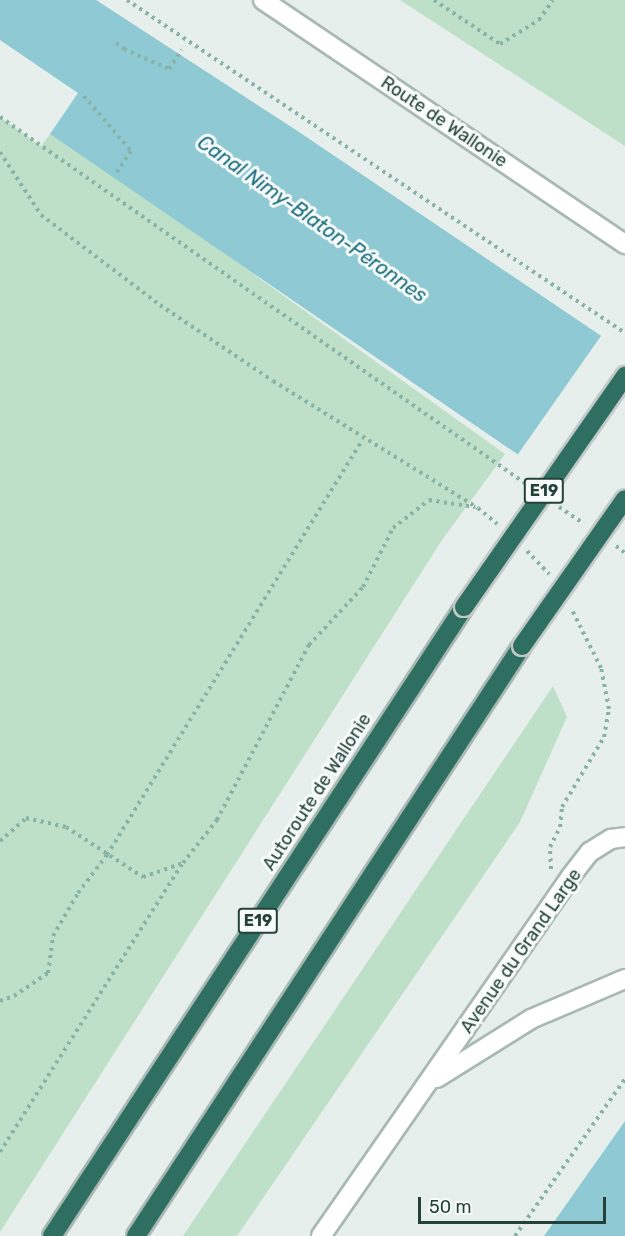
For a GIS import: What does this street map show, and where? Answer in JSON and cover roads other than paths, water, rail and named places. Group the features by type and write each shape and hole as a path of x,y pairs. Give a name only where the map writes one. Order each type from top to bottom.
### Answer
{"highway":[{"name":"Autoroute de Wallonie","path":"52,1236 464,607 625,376"},
{"path":"136,1236 522,646 625,499"}],"street":[{"name":"Route de Wallonie","path":"263,0 625,244"},
{"name":"Avenue du Grand Large","path":"321,1236 552,903 590,852 611,839 625,837"},
{"name":"Avenue du Grand Large","path":"430,1082 531,1020 625,979"}],"water":[{"name":"Canal Nimy-Blaton-Péronnes","path":"0,0 96,0 296,130 625,352 625,528 50,134 78,93 0,40"},
{"path":"625,1121 625,1236 544,1236"}]}
